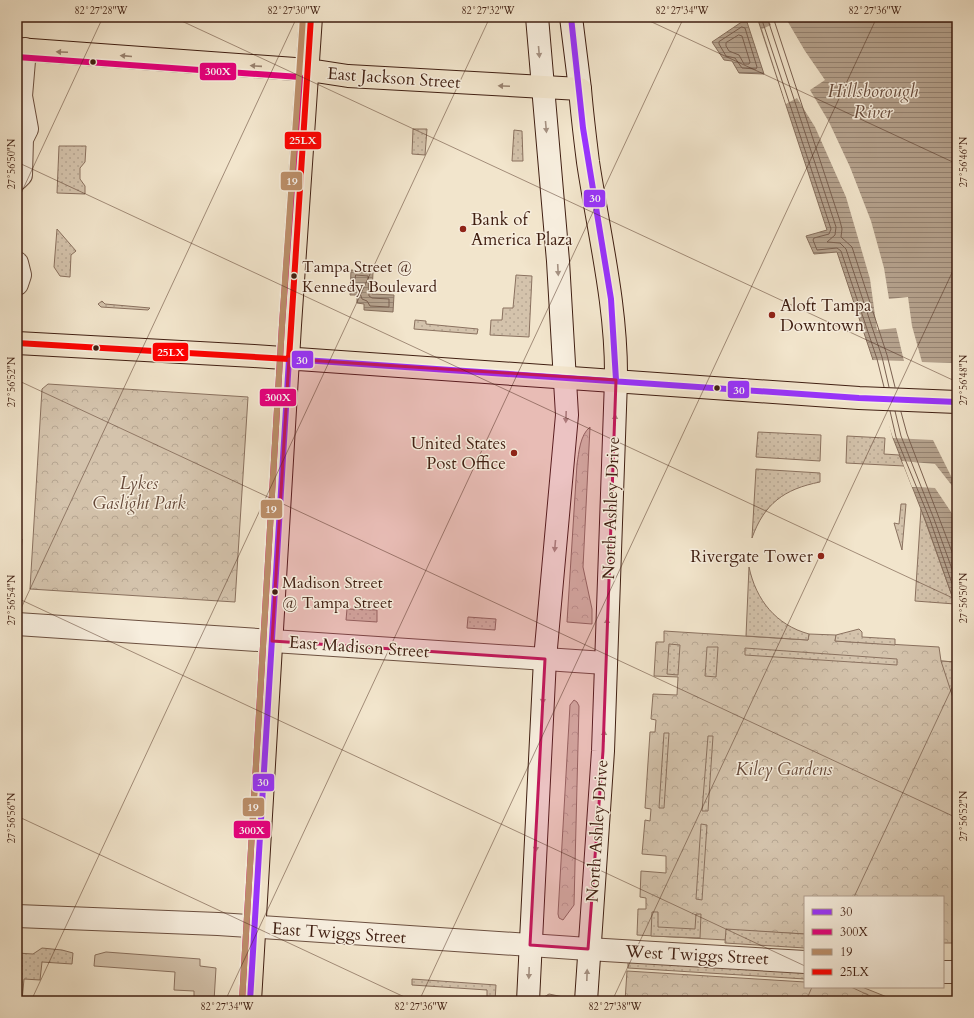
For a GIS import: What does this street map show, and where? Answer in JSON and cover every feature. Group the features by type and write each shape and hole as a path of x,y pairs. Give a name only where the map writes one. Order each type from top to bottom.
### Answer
{"main road":[{"path":"250,1001 289,359 309,70 311,17"},
{"path":"528,1001 545,659 567,414 558,261 536,17"},
{"name":"North Ashley Drive","path":"571,17 588,162 611,292 616,346 603,751 588,949 586,1001"},
{"path":"17,179 21,175 22,139 28,129 21,96 21,49"},
{"name":"East Jackson Street","path":"21,49 309,70 348,76 580,89"},
{"path":"17,264 20,275 17,284"},
{"path":"17,343 616,380 859,398 957,402"},
{"name":"East Madison Street","path":"17,624 605,663"},
{"name":"East Twiggs Street","path":"17,916 254,927 588,949"},
{"name":"West Twiggs Street","path":"588,949 804,962"},
{"path":"944,972 957,972"}],"highlighted area":[{"path":"289,359 616,380 603,751 588,949 530,945 545,659 272,641"}],"green space":[{"path":"413,129 427,129 425,155 412,154"},
{"path":"514,130 522,131 523,161 512,161"},
{"path":"59,146 86,146 85,162 80,168 80,179 85,186 85,194 57,193"},
{"path":"57,229 76,251 71,255 70,277 60,276 54,267"},
{"path":"516,275 532,276 529,337 490,335 491,320 502,320 503,308 513,308"},
{"path":"102,301 105,304 150,308 148,310 101,307 98,304"},
{"path":"415,320 426,321 426,324 478,329 477,334 414,329"},
{"name":"Lykes Gaslight Park","path":"48,384 248,397 235,602 30,589 42,389"},
{"path":"590,427 583,567 592,609 592,624 567,622 577,464 582,439"},
{"path":"758,432 821,435 820,461 756,457"},
{"path":"847,436 885,438 884,454 899,455 904,466 846,463"},
{"path":"756,469 820,473 820,482 796,489 777,500 769,507 763,516 752,538"},
{"path":"901,504 906,504 902,550 894,523 899,524"},
{"path":"921,509 955,604 915,601"},
{"path":"17,539 22,539 20,566 17,566"},
{"path":"749,567 757,590 769,610 777,618 797,630 809,634 808,640 746,636"},
{"path":"347,609 377,610 377,622 346,620"},
{"path":"468,617 496,619 495,630 467,628"},
{"path":"859,629 862,632 862,637 895,639 895,645 835,641 836,635"},
{"name":"Kiley Gardens","path":"664,631 808,640 809,634 836,635 835,641 939,647 941,661 955,662 957,668 957,943 944,943 944,896 804,896 804,934 727,930 726,940 637,935 638,909 646,909 646,898 640,897 641,871 666,873 666,856 642,854 645,820 650,821 651,809 645,808 650,732 655,732 656,720 651,719 653,694 677,695 678,677 654,676 656,642 664,642"},
{"path":"669,644 680,645 678,675 667,674"},
{"path":"707,647 718,647 716,677 705,676"},
{"path":"745,648 897,659 897,665 745,655"},
{"path":"941,661 955,662 957,668 957,710"},
{"path":"574,700 579,706 574,905 563,920 559,918 558,914 570,705"},
{"path":"664,733 669,733 664,808 659,808"},
{"path":"708,736 713,736 708,811 702,811"},
{"path":"701,824 707,825 702,900 696,899"},
{"path":"652,912 658,912 658,927 695,929 696,914 701,914 700,938 651,936"},
{"path":"726,929 804,934 804,948 725,943"},
{"path":"42,948 62,950 73,953 72,964 42,962 40,980 24,979 22,1001 17,1001 17,953 33,954"},
{"path":"106,952 200,959 200,966 216,968 214,1001 194,1001 194,991 174,990 175,972 94,966 95,955"},
{"path":"628,961 804,970 804,979 628,968"},
{"path":"627,971 804,982 804,988 864,988 897,1001 625,1001"},
{"path":"412,979 496,985 495,1001 487,1001 487,990 412,985"},
{"path":"549,994 568,998 568,1001 546,1001 544,997"}],"water":[{"name":"Hillsborough River","path":"757,17 957,17 957,610 926,522 893,438 873,360 837,252 814,254 806,236 827,230"},
{"path":"746,19 764,74 739,73 732,61 724,60 712,42"},
{"path":"351,270 373,272 372,294 394,295 393,312 364,310 364,304 357,303 357,295 350,295"}],"pier":[{"path":"767,17 785,17 805,51 825,80 810,90 829,122 850,167 871,221 884,268 889,299 908,297 912,326 922,362 957,363 957,441 952,441 957,452 957,488 933,440 893,438 889,426 887,426 871,360 904,361 896,328 877,330 870,279 846,197 815,127 797,98 786,104 762,29 771,25"},
{"path":"902,461 935,464 957,492 957,521 935,488 912,487"}],"transit line":[{"name":"19","path":"242,1001 282,325 303,17"},
{"name":"25LX","path":"17,343 289,359 311,17"},
{"name":"30","path":"571,17 583,128 611,299 616,380"},
{"name":"300X","path":"17,57 300,77 282,325 242,1001"},
{"name":"30","path":"250,1001 289,359 859,398 957,402"}],"place":[{"name":"Bank of America Plaza","path":"463,229"},
{"name":"Tampa Street @ Kennedy Boulevard","path":"294,276"},
{"name":"Aloft Tampa Downtown","path":"772,315"},
{"name":"United States Post Office","path":"514,453"},
{"name":"Rivergate Tower","path":"821,556"},
{"name":"Madison Street @ Tampa Street","path":"275,592"}]}
